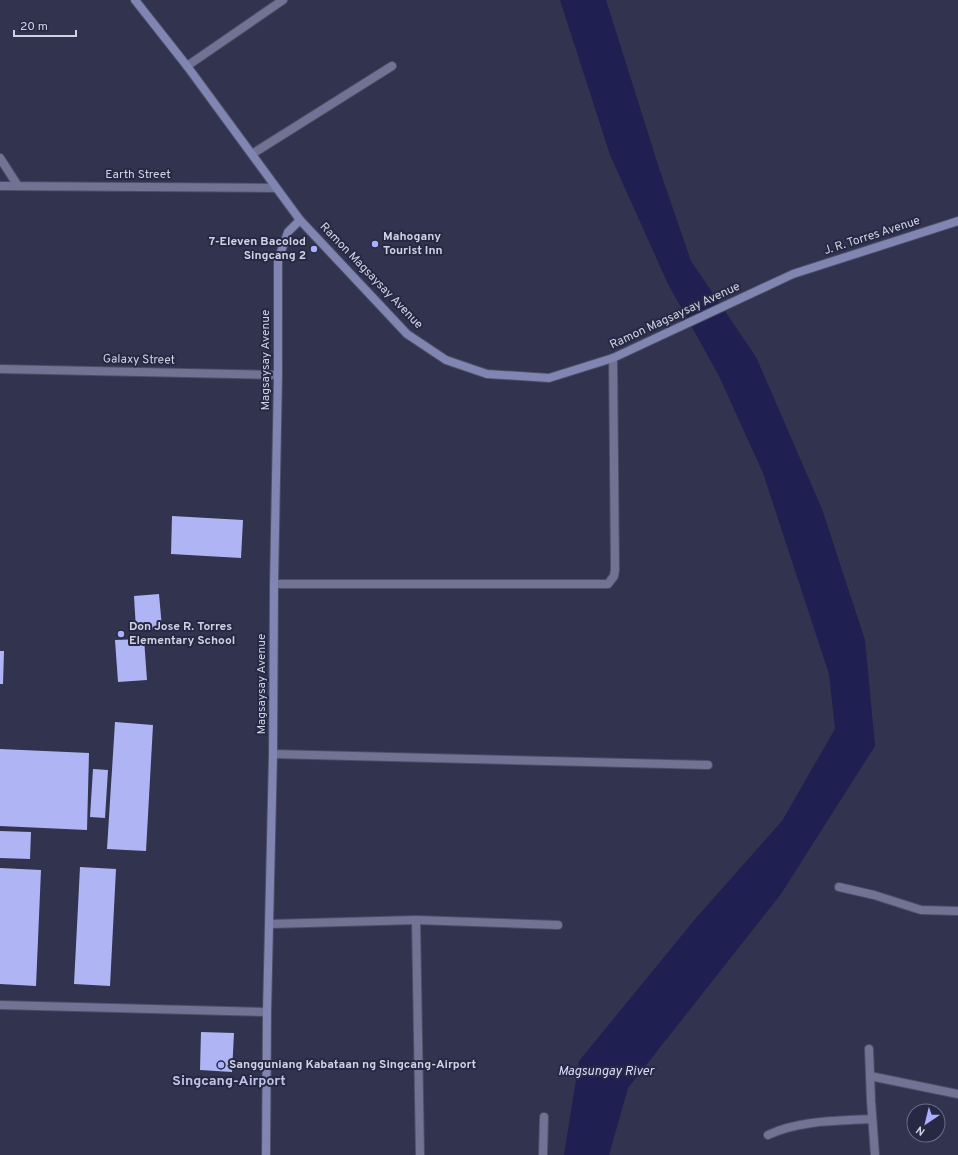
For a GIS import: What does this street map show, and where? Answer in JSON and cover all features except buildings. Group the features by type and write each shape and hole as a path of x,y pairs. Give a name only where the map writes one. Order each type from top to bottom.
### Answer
{"street":[{"name":"Ramon Magsaysay Avenue","path":"135,0 187,66 252,154 275,188 300,220 407,334 446,360 487,374 549,378 613,358 793,274"},
{"path":"187,66 283,0"},
{"path":"252,154 392,66"},
{"path":"0,158 18,186"},
{"name":"Earth Street","path":"0,186 275,188"},
{"name":"Magsaysay Avenue","path":"266,1155 267,1012 273,754 278,260 288,232 300,220"},
{"name":"J. R. Torres Avenue","path":"793,274 958,221"},
{"path":"274,584 608,584 614,576 615,570 613,358"},
{"name":"Galaxy Street","path":"0,369 278,375"},
{"path":"273,754 708,765"},
{"path":"838,887 874,894 921,910 958,911"},
{"path":"416,920 420,1155"},
{"path":"270,924 416,920 558,925"},
{"path":"0,1005 267,1012"},
{"path":"869,1049 875,1155"},
{"path":"870,1076 958,1094"},
{"path":"544,1117 544,1155"},
{"path":"768,1135 777,1131 798,1126 872,1119"}],"water":[{"name":"Magsungay River","path":"560,0 606,0 659,168 691,261 756,357 822,509 865,640 875,746 781,894 628,1088 609,1155 564,1155 579,1061 696,918 782,821 835,729 829,674 763,473 719,376 668,284 610,155"}],"place":[{"name":"Mahogany Tourist Inn","path":"375,244"},
{"name":"7-Eleven Bacolod Singcang 2","path":"314,249"},
{"name":"Don Jose R. Torres Elementary School","path":"121,634"},
{"name":"Sangguniang Kabataan ng Singcang-Airport","path":"221,1065"}],"district":[{"name":"Singcang-Airport","path":"229,1081"}]}
